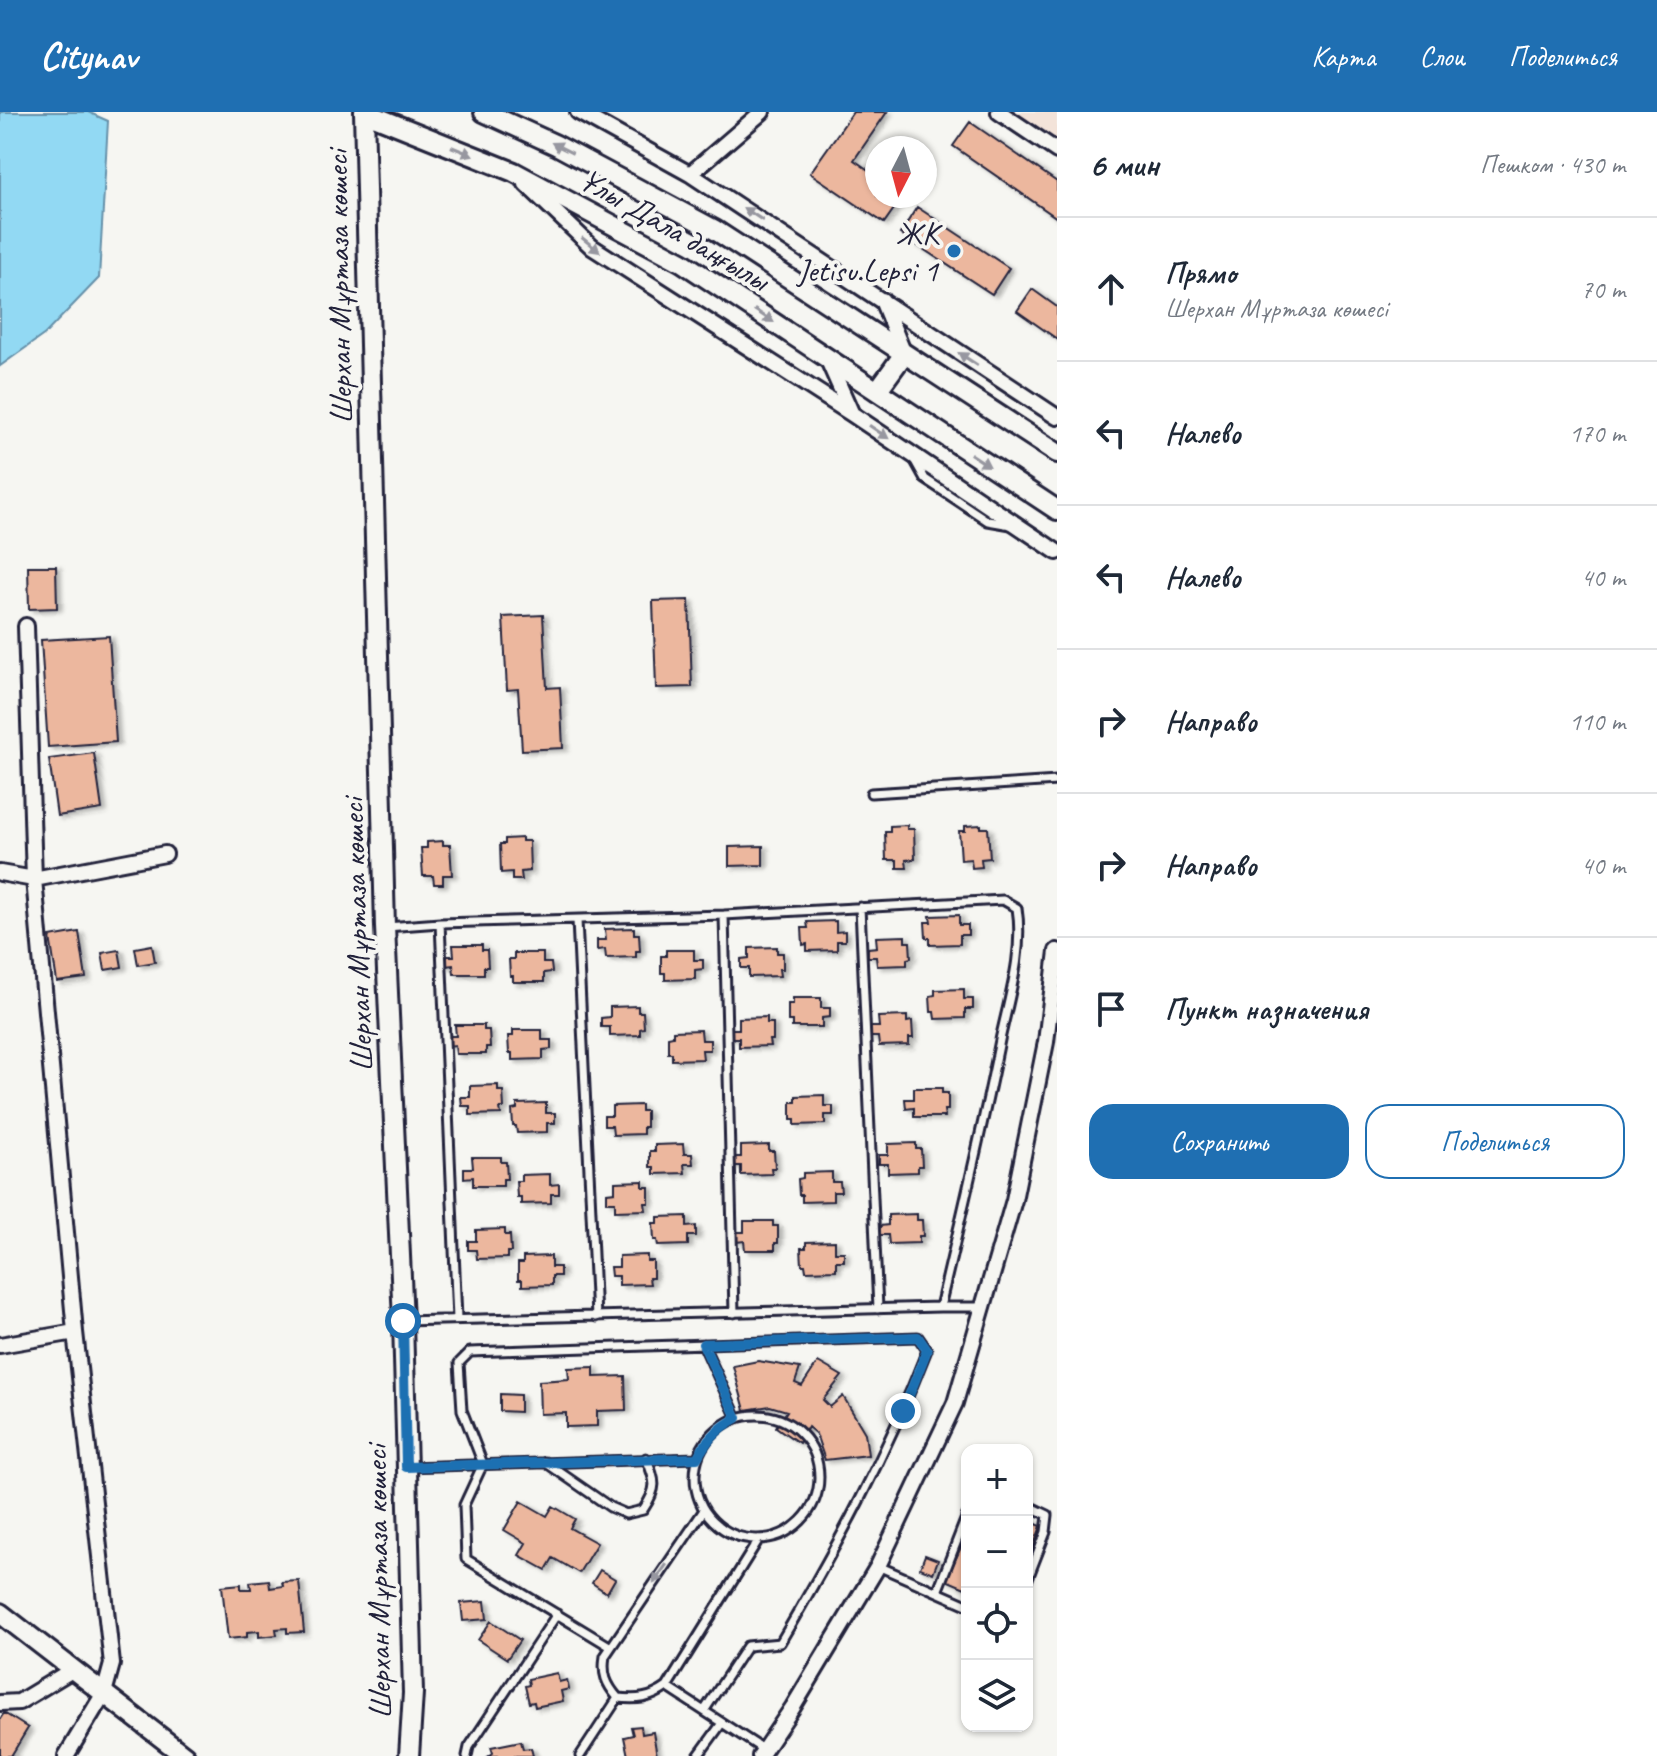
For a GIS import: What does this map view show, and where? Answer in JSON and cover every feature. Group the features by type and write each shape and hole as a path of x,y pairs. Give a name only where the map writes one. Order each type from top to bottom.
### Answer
{"main road":[{"name":"Ұлы Дала даңғылы","path":"364,112 514,172 682,262 1057,510"},
{"name":"Шерхан Мұртаза көшесі","path":"364,112 385,927 403,1321 413,1693 409,1756"},
{"name":"Ұлы Дала даңғылы","path":"484,112 556,145 715,230 1057,453"},
{"path":"877,391 904,354"},
{"path":"0,1613 185,1756"}],"street":[{"path":"578,112 690,174 1057,417"},
{"path":"690,174 762,112"},
{"path":"999,112 1057,151"},
{"path":"514,172 592,247 852,414 1057,552"},
{"path":"882,300 904,354"},
{"path":"827,357 852,414"},
{"path":"26,626 34,879 75,1332 112,1664 104,1693 66,1756"},
{"path":"0,873 34,879 165,854"},
{"path":"762,1753 878,1566 955,1403 1014,1200 1046,1042 1057,951"},
{"path":"0,1345 75,1332"},
{"path":"0,1703 19,1702 72,1670"}],"lane":[{"path":"871,793 1057,781"},
{"path":"385,927 724,915 1003,900 1017,908 1020,925 1014,974 979,1144 940,1307"},
{"path":"860,907 878,1309"},
{"path":"724,915 734,1313"},
{"path":"577,920 596,1317"},
{"path":"440,923 457,1319"},
{"path":"403,1321 982,1307"},
{"path":"611,1647 466,1559 464,1505 483,1464 462,1410 459,1363 470,1352 918,1337 927,1350 879,1463 837,1546 780,1643 747,1646 704,1711"},
{"path":"703,1344 737,1418"},
{"path":"761,1415 778,1417 793,1425 805,1435 819,1468 819,1489 811,1509 798,1525 779,1535 759,1539 737,1536 718,1526 704,1510 697,1494 697,1458 721,1426 737,1418 761,1415"},
{"path":"544,1461 610,1507 626,1514 643,1510 653,1494 655,1479 646,1458"},
{"path":"406,1467 697,1458"},
{"path":"1033,1508 1048,1515 1046,1532 1033,1566"},
{"path":"704,1510 605,1656 603,1669 607,1685 618,1698 638,1700 654,1696 667,1687 759,1539"},
{"path":"937,1592 967,1516"},
{"path":"878,1566 961,1602"},
{"path":"467,1756 469,1747 557,1614"},
{"path":"667,1687 762,1753"},
{"path":"580,1756 618,1698"},
{"path":"698,1756 722,1723"}],"shaded area":[{"path":"1014,112 1057,112 1057,141"}],"water":[{"path":"0,112 88,112 108,121 99,278 45,334 0,366"}],"building":[{"path":"853,112 887,112 870,136 865,136 865,144 854,160 865,168 865,208 895,208 884,223 810,173"},
{"path":"970,122 1057,182 1057,218 953,146"},
{"name":"ЖК Jetisu.Lepsi 1","path":"919,208 1009,268 992,294 900,234"},
{"path":"1032,289 1057,307 1057,339 1017,311"},
{"path":"28,566 56,566 57,608 29,609"},
{"path":"689,600 692,687 656,688 653,601"},
{"path":"543,615 547,688 560,687 563,748 522,750 518,689 507,690 503,617"},
{"path":"109,636 116,742 48,747 41,640"},
{"path":"94,753 102,809 57,816 49,759"},
{"path":"907,825 907,829 914,829 915,859 906,860 907,868 897,868 897,860 886,860 885,832 890,832 890,826"},
{"path":"981,825 981,828 988,828 990,858 981,859 982,867 972,868 971,859 961,860 959,831 965,831 965,826"},
{"path":"522,838 522,841 529,841 530,871 521,872 522,880 512,880 512,872 501,873 500,844 505,844 505,839"},
{"path":"443,841 443,845 450,845 452,875 443,875 443,884 434,884 433,876 423,876 421,848 427,848 427,842"},
{"path":"763,846 763,865 729,866 729,847"},
{"path":"959,915 959,925 968,925 968,935 960,935 960,944 930,945 930,938 926,938 925,922 931,922 930,916"},
{"path":"836,921 836,932 845,931 845,941 837,941 837,950 807,951 807,944 803,945 802,928 808,928 807,922"},
{"path":"634,928 634,934 639,934 640,951 636,951 636,957 606,958 605,949 597,950 597,940 606,940 605,929"},
{"path":"79,932 86,978 57,982 50,937"},
{"path":"905,936 905,942 910,942 911,958 907,959 907,965 877,966 876,957 868,957 868,948 877,947 876,937"},
{"path":"152,945 155,962 138,965 135,948"},
{"path":"453,945 482,945 482,950 487,950 488,967 484,967 484,974 454,974 453,965 445,966 445,956 454,956"},
{"path":"777,947 777,953 783,953 780,976 749,977 749,968 741,968 741,959 749,958 749,948"},
{"path":"119,950 122,967 105,970 102,953"},
{"path":"666,950 694,950 694,960 703,960 703,969 695,970 695,979 665,980 665,973 661,973 661,956 666,956"},
{"path":"514,953 543,953 543,963 551,963 552,972 544,973 544,982 513,982 509,959 514,959"},
{"path":"964,989 964,999 973,999 973,1009 965,1009 965,1018 935,1019 934,1012 931,1012 930,996 935,995 935,990"},
{"path":"793,998 821,998 821,1008 830,1008 830,1017 822,1018 822,1027 792,1027 792,1021 788,1021 788,1004 793,1004"},
{"path":"638,1006 638,1012 643,1012 644,1028 640,1029 640,1035 610,1036 610,1027 601,1027 601,1018 610,1017 610,1007"},
{"path":"907,1016 907,1022 912,1021 913,1038 909,1038 909,1045 879,1046 878,1037 870,1037 870,1027 879,1027 878,1017"},
{"path":"767,1017 767,1023 773,1023 770,1046 739,1047 739,1038 731,1038 730,1029 739,1029 739,1018"},
{"path":"455,1025 484,1025 484,1030 489,1030 490,1047 486,1047 486,1054 456,1054 455,1045 447,1046 447,1036 456,1036"},
{"path":"513,1030 542,1030 542,1040 551,1040 551,1049 543,1050 543,1059 512,1060 508,1036 513,1036"},
{"path":"701,1030 702,1040 710,1040 710,1050 702,1050 703,1059 672,1060 672,1053 668,1053 668,1037 673,1036 673,1031"},
{"path":"498,1085 498,1091 503,1091 504,1108 500,1108 501,1114 470,1115 470,1106 462,1106 461,1097 470,1097 470,1086"},
{"path":"914,1088 942,1088 942,1093 948,1093 945,1117 914,1117 914,1108 906,1109 905,1099 914,1099"},
{"path":"824,1095 824,1106 833,1106 833,1115 825,1115 825,1124 795,1125 795,1119 791,1119 791,1102 796,1102 796,1096"},
{"path":"546,1103 546,1113 555,1113 555,1123 547,1123 547,1132 517,1133 516,1126 513,1126 512,1110 517,1109 517,1104"},
{"path":"641,1105 641,1111 646,1111 643,1134 613,1135 612,1126 604,1126 604,1116 612,1116 612,1106"},
{"path":"916,1143 916,1149 921,1149 922,1166 918,1166 918,1172 888,1173 888,1164 879,1164 879,1155 888,1155 888,1144"},
{"path":"683,1144 684,1154 692,1154 693,1164 684,1164 685,1173 654,1174 654,1167 650,1167 650,1151 655,1151 655,1145"},
{"path":"769,1145 769,1151 774,1151 775,1168 771,1168 772,1174 741,1175 741,1166 733,1166 732,1157 741,1157 741,1146"},
{"path":"472,1157 501,1157 501,1162 506,1162 507,1179 503,1179 503,1186 473,1186 473,1177 464,1178 464,1168 473,1168"},
{"path":"832,1172 832,1182 840,1182 841,1192 833,1192 833,1201 802,1202 798,1179 803,1178 803,1173"},
{"path":"550,1174 550,1185 559,1184 559,1194 551,1194 551,1203 521,1204 521,1197 517,1197 516,1181 521,1181 521,1175"},
{"path":"643,1181 643,1187 649,1187 646,1210 615,1211 615,1202 607,1202 607,1193 615,1192 615,1182"},
{"path":"917,1214 917,1220 922,1220 923,1236 919,1236 919,1243 889,1244 888,1235 880,1235 880,1226 888,1225 888,1215"},
{"path":"687,1216 687,1227 696,1226 696,1236 688,1236 688,1245 658,1246 657,1240 654,1240 653,1223 658,1223 658,1217"},
{"path":"744,1221 773,1221 773,1226 778,1226 775,1250 745,1250 744,1241 736,1242 736,1232 744,1232"},
{"path":"505,1229 505,1235 510,1235 511,1252 507,1252 507,1258 477,1259 476,1250 468,1250 468,1241 476,1241 476,1230"},
{"path":"835,1241 835,1252 844,1252 844,1261 836,1261 836,1270 806,1271 805,1265 802,1265 801,1248 806,1248 806,1242"},
{"path":"647,1255 647,1261 653,1261 650,1284 619,1285 619,1276 611,1276 610,1267 619,1267 619,1256"},
{"path":"551,1256 551,1267 560,1267 560,1276 552,1276 552,1285 522,1286 522,1280 518,1280 518,1263 523,1263 523,1257"},
{"path":"758,1361 800,1368 795,1383 802,1386 818,1362 842,1376 823,1400 830,1407 843,1396 865,1433 868,1455 825,1460 816,1434 808,1427 799,1443 776,1427 787,1411 770,1406 745,1410 733,1366"},
{"path":"594,1367 594,1377 625,1376 626,1410 597,1411 597,1426 566,1427 566,1413 540,1414 539,1381 569,1379 568,1368"},
{"path":"500,1394 520,1395 520,1412 500,1411"},
{"path":"521,1501 547,1516 553,1506 575,1519 570,1528 597,1543 579,1573 553,1558 546,1570 519,1555 526,1543 504,1530"},
{"path":"1033,1523 1041,1526 1033,1548"},
{"path":"961,1547 961,1586 946,1580"},
{"path":"925,1555 938,1560 933,1573 920,1568"},
{"path":"600,1570 615,1579 607,1593 592,1583"},
{"path":"269,1580 270,1588 283,1586 282,1582 299,1581 304,1632 287,1633 287,1628 276,1629 277,1635 259,1637 259,1631 247,1632 247,1637 228,1639 222,1586 241,1584 241,1589 251,1589 250,1582"},
{"path":"485,1601 487,1619 463,1621 461,1603"},
{"path":"491,1621 520,1640 507,1659 478,1640"},
{"path":"557,1673 559,1682 567,1680 569,1689 561,1691 563,1701 535,1707 534,1702 529,1703 525,1686 529,1685 528,1679"},
{"path":"4,1713 28,1728 11,1756 0,1756 0,1719"},
{"path":"641,1726 642,1734 653,1732 657,1756 628,1756 624,1737 633,1735 631,1727"},
{"path":"521,1741 523,1749 531,1748 533,1756 489,1756 493,1753 491,1747"}],"place":[{"name":"ЖК Jetisu.Lepsi 1","path":"954,251"}],"route":[{"path":"403,1321 406,1467 697,1458 706,1441 721,1426 737,1418 703,1344 918,1337 927,1350 903,1411"}]}
